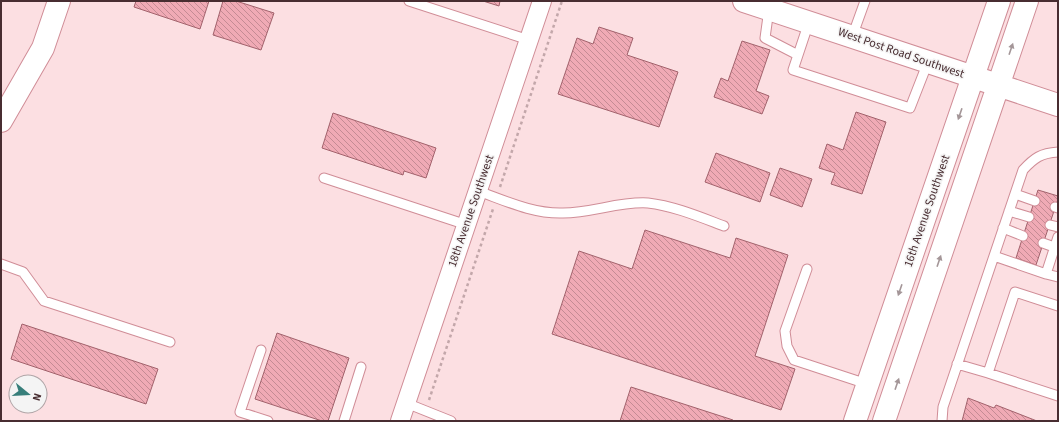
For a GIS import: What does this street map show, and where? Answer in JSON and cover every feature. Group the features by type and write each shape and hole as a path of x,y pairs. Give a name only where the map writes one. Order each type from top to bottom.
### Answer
{"main road":[{"path":"1,121 43,48 59,1"},
{"name":"West Post Road Southwest","path":"744,1 1058,105"},
{"name":"16th Avenue Southwest","path":"854,421 999,1"},
{"path":"884,421 1027,1"}],"street":[{"name":"18th Avenue Southwest","path":"400,421 542,1"}],"lane":[{"path":"409,1 529,40"},
{"path":"852,37 865,1"},
{"path":"770,9 765,38 798,55"},
{"path":"808,22 793,70 910,108 928,62"},
{"path":"942,421 942,407 1023,170 1033,158 1044,153 1058,152"},
{"path":"324,178 467,225"},
{"path":"478,192 531,210 564,214 617,205 646,203 663,205 724,226"},
{"path":"1015,194 1034,201"},
{"path":"1009,211 1029,217"},
{"path":"1003,228 1023,236"},
{"path":"1046,274 1058,237"},
{"path":"1044,243 1054,247"},
{"path":"994,256 1058,278"},
{"path":"1,264 22,272 44,301 170,342"},
{"path":"807,268 785,331 787,346 794,360 867,384"},
{"path":"988,372 1015,292 1058,306"},
{"path":"261,350 240,412 268,421"},
{"path":"957,364 988,372 1058,396"},
{"path":"344,421 361,367"},
{"path":"406,403 451,421"}],"building":[{"path":"136,1 209,1 200,29 134,7"},
{"path":"223,1 236,1 274,13 261,50 213,35"},
{"path":"483,1 500,1 499,6"},
{"path":"599,27 633,38 627,55 678,72 659,127 558,94 577,38 593,44"},
{"path":"742,41 770,50 756,91 769,96 762,114 714,97 721,78 728,81"},
{"path":"856,112 886,122 862,194 831,184 835,173 819,168 827,144 843,150"},
{"path":"333,113 436,148 426,178 404,171 403,175 322,148"},
{"path":"716,153 770,173 760,202 705,182"},
{"path":"780,168 812,179 802,207 770,195"},
{"path":"1038,190 1058,196 1058,199 1036,265 1016,258"},
{"path":"645,230 730,258 736,238 788,255 755,356 795,369 781,410 552,334 579,251 632,269"},
{"path":"22,324 158,369 146,404 11,359"},
{"path":"277,333 349,358 328,421 322,421 255,399"},
{"path":"631,387 733,420 733,421 620,421"},
{"path":"968,398 994,408 996,405 1037,421 962,421"}]}
